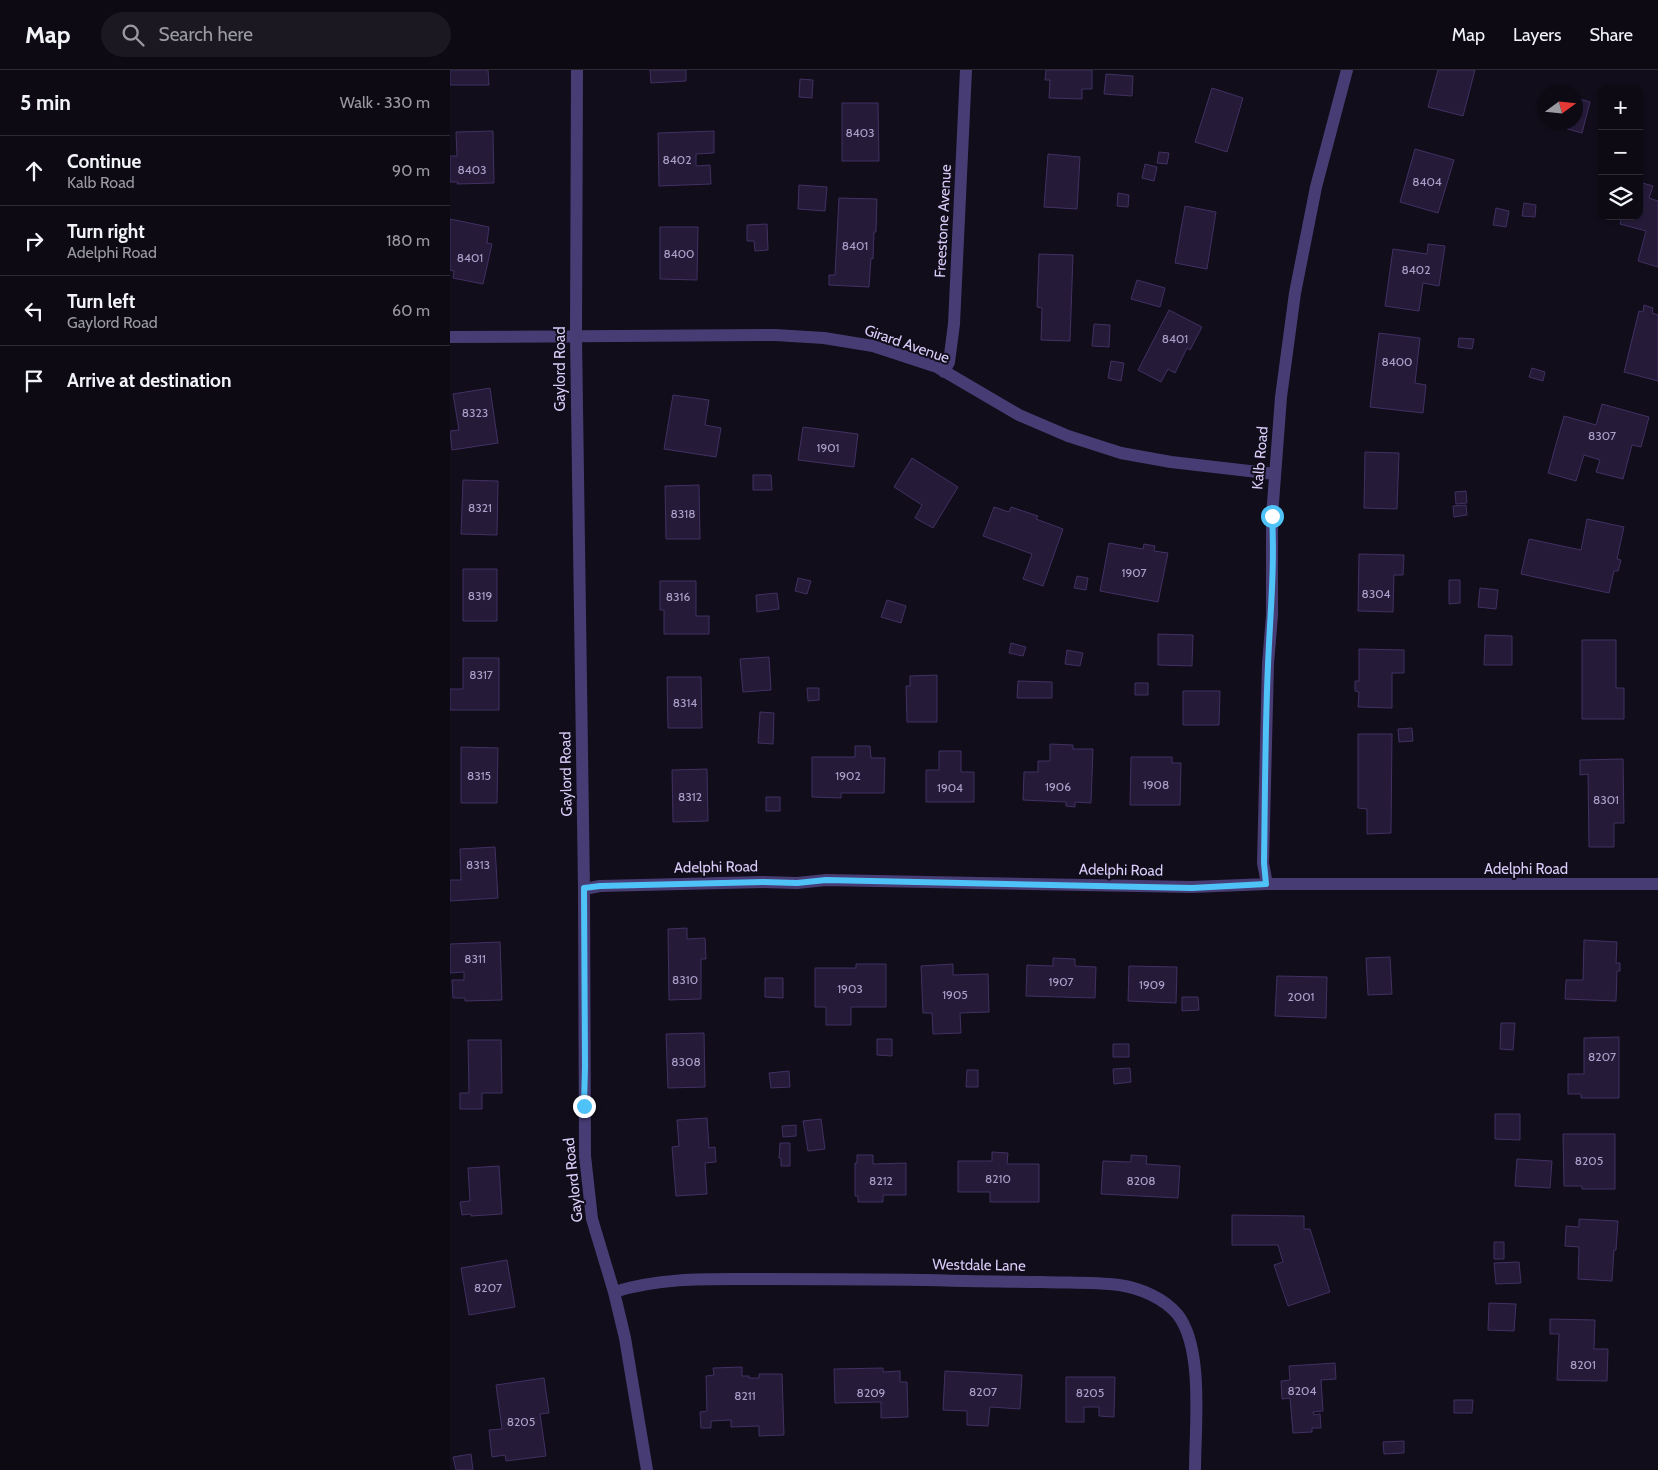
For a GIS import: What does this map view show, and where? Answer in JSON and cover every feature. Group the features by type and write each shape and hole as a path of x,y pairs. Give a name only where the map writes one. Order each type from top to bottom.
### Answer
{"street":[{"name":"Gaylord Road","path":"577,70 576,337 584,888 585,1156 592,1219 614,1292 625,1338 647,1470"},
{"name":"Freestone Avenue","path":"944,372 949,362 954,324 966,70"},
{"name":"Kalb Road","path":"1266,884 1264,853 1268,664 1272,606 1272,516 1281,397 1295,294 1316,187 1347,70"},
{"name":"Girard Avenue","path":"450,337 775,335 824,338 873,346 937,367 1019,415 1068,436 1122,453 1171,462 1275,474"},
{"name":"Adelphi Road","path":"584,888 763,882 797,883 826,880 1192,888 1266,884 1658,884"},
{"name":"Westdale Lane","path":"614,1292 637,1285 677,1279 854,1279 1063,1283 1119,1285 1143,1291 1158,1298 1177,1314 1187,1330 1192,1345 1196,1386 1195,1470"}],"building":[{"path":"450,70 488,70 489,85 450,85"},
{"path":"650,70 686,70 686,81 651,83"},
{"path":"1046,70 1092,70 1092,89 1082,89 1082,99 1049,98 1050,80 1045,80"},
{"path":"1438,70 1475,70 1463,116 1428,107"},
{"path":"1106,74 1133,76 1132,96 1104,94"},
{"path":"800,79 813,80 812,98 799,97"},
{"path":"1212,88 1243,98 1227,152 1195,142"},
{"path":"1583,100 1590,102 1583,129"},
{"path":"842,103 878,103 879,161 842,161"},
{"path":"1571,130 1583,130 1582,133"},
{"path":"493,131 494,183 457,184 458,182 450,182 450,156 457,156 456,132"},
{"path":"714,131 714,153 696,154 696,166 710,165 711,184 659,186 658,133"},
{"path":"1415,149 1454,160 1438,213 1400,202"},
{"path":"1159,152 1169,153 1167,164 1157,163"},
{"path":"1048,154 1080,157 1077,209 1044,207"},
{"path":"1145,164 1157,167 1154,181 1142,178"},
{"path":"1643,183 1653,186 1649,198 1658,201 1658,267 1638,261 1646,231 1620,224 1621,220 1643,220"},
{"path":"799,185 827,187 825,211 798,209"},
{"path":"1118,193 1129,195 1128,207 1117,206"},
{"path":"839,198 877,199 876,232 874,232 869,287 829,285 829,275 835,275"},
{"path":"1524,203 1536,205 1535,217 1522,216"},
{"path":"1185,206 1216,212 1207,269 1175,263"},
{"path":"1496,208 1509,211 1506,227 1493,225"},
{"path":"450,219 489,227 487,243 492,244 483,284 453,278 454,271 450,270"},
{"path":"767,224 768,250 755,251 754,241 747,241 747,225"},
{"path":"660,227 698,227 697,280 660,279"},
{"path":"1428,244 1445,246 1439,286 1423,283 1419,311 1385,306 1393,249 1427,254"},
{"path":"1039,254 1073,255 1070,341 1041,340 1042,308 1037,307"},
{"path":"1137,280 1165,288 1160,307 1131,299"},
{"path":"1644,305 1653,308 1652,313 1658,315 1658,381 1624,372 1639,311 1643,312"},
{"path":"1169,310 1202,327 1190,350 1187,348 1175,373 1168,369 1161,382 1138,370"},
{"path":"1094,324 1110,325 1109,347 1092,346"},
{"path":"1379,333 1420,338 1415,383 1426,385 1423,413 1370,407"},
{"path":"1459,338 1474,339 1472,349 1458,347"},
{"path":"1111,361 1124,363 1121,381 1108,378"},
{"path":"1532,368 1545,372 1543,381 1529,377"},
{"path":"490,388 498,443 452,450 450,431 459,430 453,394"},
{"path":"673,395 709,400 705,425 721,428 716,457 664,449"},
{"path":"1602,404 1649,417 1641,447 1632,445 1623,479 1596,472 1600,460 1584,455 1576,481 1548,473 1564,416 1596,425"},
{"path":"803,427 858,434 854,467 798,460"},
{"path":"1365,452 1399,453 1397,509 1364,508"},
{"path":"912,458 958,487 933,528 915,518 922,505 894,487"},
{"path":"753,475 771,475 772,490 753,490"},
{"path":"463,480 498,481 497,535 461,534"},
{"path":"699,485 700,539 666,539 665,486"},
{"path":"1466,491 1467,503 1456,504 1455,492"},
{"path":"1466,505 1467,515 1454,517 1453,506"},
{"path":"994,507 1009,512 1011,507 1038,516 1036,519 1063,529 1043,586 1023,579 1032,554 983,536"},
{"path":"1587,519 1624,527 1617,559 1621,560 1618,571 1614,571 1609,593 1521,574 1529,539 1581,550"},
{"path":"1109,543 1143,549 1144,544 1155,546 1154,551 1168,553 1158,602 1100,591"},
{"path":"1359,554 1404,555 1403,575 1394,575 1393,612 1358,611"},
{"path":"463,569 497,569 497,621 463,621"},
{"path":"1077,576 1088,578 1086,590 1074,588"},
{"path":"798,578 811,581 807,594 795,591"},
{"path":"1449,580 1460,580 1460,603 1449,604"},
{"path":"660,581 696,581 696,616 709,616 709,634 664,634 664,610 660,610"},
{"path":"1480,588 1498,590 1496,609 1478,607"},
{"path":"777,593 779,609 757,612 756,595"},
{"path":"887,600 906,606 901,623 881,617"},
{"path":"1158,634 1193,635 1192,666 1158,665"},
{"path":"1485,635 1512,636 1512,665 1484,665"},
{"path":"1582,640 1616,640 1616,688 1624,688 1624,719 1582,719"},
{"path":"1011,643 1026,647 1023,656 1009,653"},
{"path":"1359,649 1404,650 1404,673 1392,673 1392,708 1358,707 1359,692 1355,691 1355,681 1359,681"},
{"path":"1067,650 1083,653 1080,666 1065,664"},
{"path":"769,657 771,690 743,692 740,659"},
{"path":"463,658 499,658 499,710 450,710 450,689 463,689"},
{"path":"937,675 937,722 907,722 906,686 910,686 910,676"},
{"path":"667,677 701,677 702,728 668,728"},
{"path":"1018,681 1052,682 1052,698 1017,698"},
{"path":"1135,683 1148,683 1148,695 1135,695"},
{"path":"807,688 819,688 819,700 808,701"},
{"path":"1183,691 1220,691 1219,725 1183,725"},
{"path":"760,712 774,713 773,744 758,743"},
{"path":"1412,728 1413,741 1399,742 1398,729"},
{"path":"1358,734 1392,734 1391,833 1367,834 1367,809 1358,808"},
{"path":"1050,744 1073,745 1073,749 1093,749 1091,803 1075,802 1075,807 1066,806 1066,802 1023,800 1024,772 1038,772 1038,761 1050,761"},
{"path":"855,746 870,746 871,758 885,758 884,793 841,793 841,798 812,797 812,757 855,757"},
{"path":"461,747 498,748 497,803 461,803"},
{"path":"939,751 961,751 961,772 974,772 974,802 926,802 926,770 939,770"},
{"path":"1131,757 1172,757 1172,763 1181,763 1180,805 1130,805"},
{"path":"1623,759 1624,823 1614,823 1614,847 1589,847 1588,774 1580,775 1580,760"},
{"path":"707,769 708,821 673,822 672,770"},
{"path":"766,797 780,797 780,811 766,811"},
{"path":"495,847 498,898 450,901 450,880 461,880 460,849"},
{"path":"687,928 687,939 705,938 706,959 701,959 701,999 669,1000 668,929"},
{"path":"1584,940 1617,942 1616,963 1620,963 1620,971 1617,971 1616,1001 1565,999 1566,980 1583,980"},
{"path":"500,942 502,1000 465,1001 465,998 453,998 452,980 464,980 464,972 450,973 450,944"},
{"path":"1390,957 1392,994 1368,995 1366,958"},
{"path":"1053,958 1075,959 1075,966 1096,967 1095,998 1026,996 1027,965 1053,966"},
{"path":"856,964 886,964 886,1007 851,1007 851,1025 826,1025 826,1007 815,1007 815,968 856,968"},
{"path":"953,964 953,975 988,974 989,1012 960,1013 961,1033 933,1034 932,1013 923,1013 921,966"},
{"path":"1129,966 1177,967 1176,1003 1128,1001"},
{"path":"1277,976 1327,977 1326,1018 1275,1016"},
{"path":"765,978 783,978 783,998 765,997"},
{"path":"1182,997 1198,997 1199,1010 1182,1011"},
{"path":"1501,1023 1515,1023 1513,1050 1500,1049"},
{"path":"704,1033 705,1087 668,1088 666,1034"},
{"path":"1619,1037 1619,1098 1581,1098 1581,1094 1568,1094 1568,1074 1584,1074 1584,1038"},
{"path":"877,1039 892,1039 892,1056 877,1055"},
{"path":"468,1040 501,1040 502,1093 482,1093 482,1109 460,1109 460,1093 469,1093"},
{"path":"1113,1044 1129,1044 1129,1057 1113,1057"},
{"path":"1130,1068 1131,1082 1114,1084 1113,1069"},
{"path":"967,1070 978,1070 978,1087 966,1087"},
{"path":"789,1071 790,1087 771,1088 769,1073"},
{"path":"1495,1114 1520,1114 1520,1140 1495,1139"},
{"path":"707,1118 709,1148 715,1147 716,1162 705,1163 707,1194 676,1196 672,1147 679,1146 677,1120"},
{"path":"821,1119 825,1149 808,1151 803,1121"},
{"path":"796,1125 796,1136 783,1137 782,1126"},
{"path":"1563,1134 1615,1134 1615,1189 1582,1189 1582,1186 1564,1186"},
{"path":"780,1143 790,1143 790,1166 781,1166 781,1158 779,1158"},
{"path":"992,1152 1008,1153 1007,1164 1039,1164 1039,1202 990,1202 990,1192 958,1192 958,1161 992,1161"},
{"path":"857,1155 873,1155 873,1164 906,1163 906,1195 883,1195 883,1202 858,1202 858,1196 855,1196 855,1163 857,1163"},
{"path":"1131,1155 1147,1156 1146,1164 1180,1166 1178,1198 1101,1194 1103,1161 1131,1162"},
{"path":"1517,1159 1552,1161 1550,1188 1515,1186"},
{"path":"499,1166 502,1214 462,1215 460,1202 470,1201 468,1168"},
{"path":"1232,1215 1304,1216 1304,1229 1310,1229 1330,1292 1288,1306 1274,1265 1283,1262 1278,1245 1232,1245"},
{"path":"1579,1219 1618,1221 1612,1281 1578,1279 1579,1247 1565,1246 1566,1226 1579,1227"},
{"path":"1494,1242 1504,1242 1504,1259 1494,1259"},
{"path":"507,1260 515,1307 469,1315 461,1268"},
{"path":"1519,1262 1521,1283 1496,1284 1494,1263"},
{"path":"1489,1303 1516,1304 1514,1331 1488,1330"},
{"path":"1550,1319 1595,1320 1594,1349 1608,1349 1607,1381 1557,1380 1559,1334 1550,1334"},
{"path":"1335,1363 1336,1379 1321,1380 1323,1411 1313,1412 1314,1415 1320,1414 1321,1428 1312,1428 1312,1432 1293,1433 1290,1398 1282,1399 1281,1381 1290,1380 1289,1366"},
{"path":"742,1367 742,1376 749,1376 749,1378 759,1378 759,1374 782,1374 784,1435 759,1436 759,1426 731,1427 731,1420 711,1421 711,1428 701,1428 700,1412 707,1411 706,1376 714,1375 713,1368"},
{"path":"883,1368 883,1372 900,1371 900,1382 907,1382 908,1417 881,1418 881,1402 835,1403 834,1369"},
{"path":"945,1371 1022,1375 1020,1409 990,1407 988,1426 967,1425 967,1411 943,1410"},
{"path":"1066,1377 1115,1377 1114,1417 1099,1416 1099,1407 1084,1407 1084,1422 1066,1422"},
{"path":"544,1378 549,1413 540,1414 546,1456 506,1461 505,1455 492,1457 489,1430 502,1429 496,1385"},
{"path":"1454,1400 1473,1400 1472,1413 1454,1413"},
{"path":"1404,1441 1404,1453 1384,1454 1383,1442"},
{"path":"471,1454 473,1470 456,1470 453,1457"}],"route":[{"path":"584,1106 584,888 763,882 797,883 826,880 1192,888 1266,884 1264,863 1268,664 1272,615 1272,516"}]}
